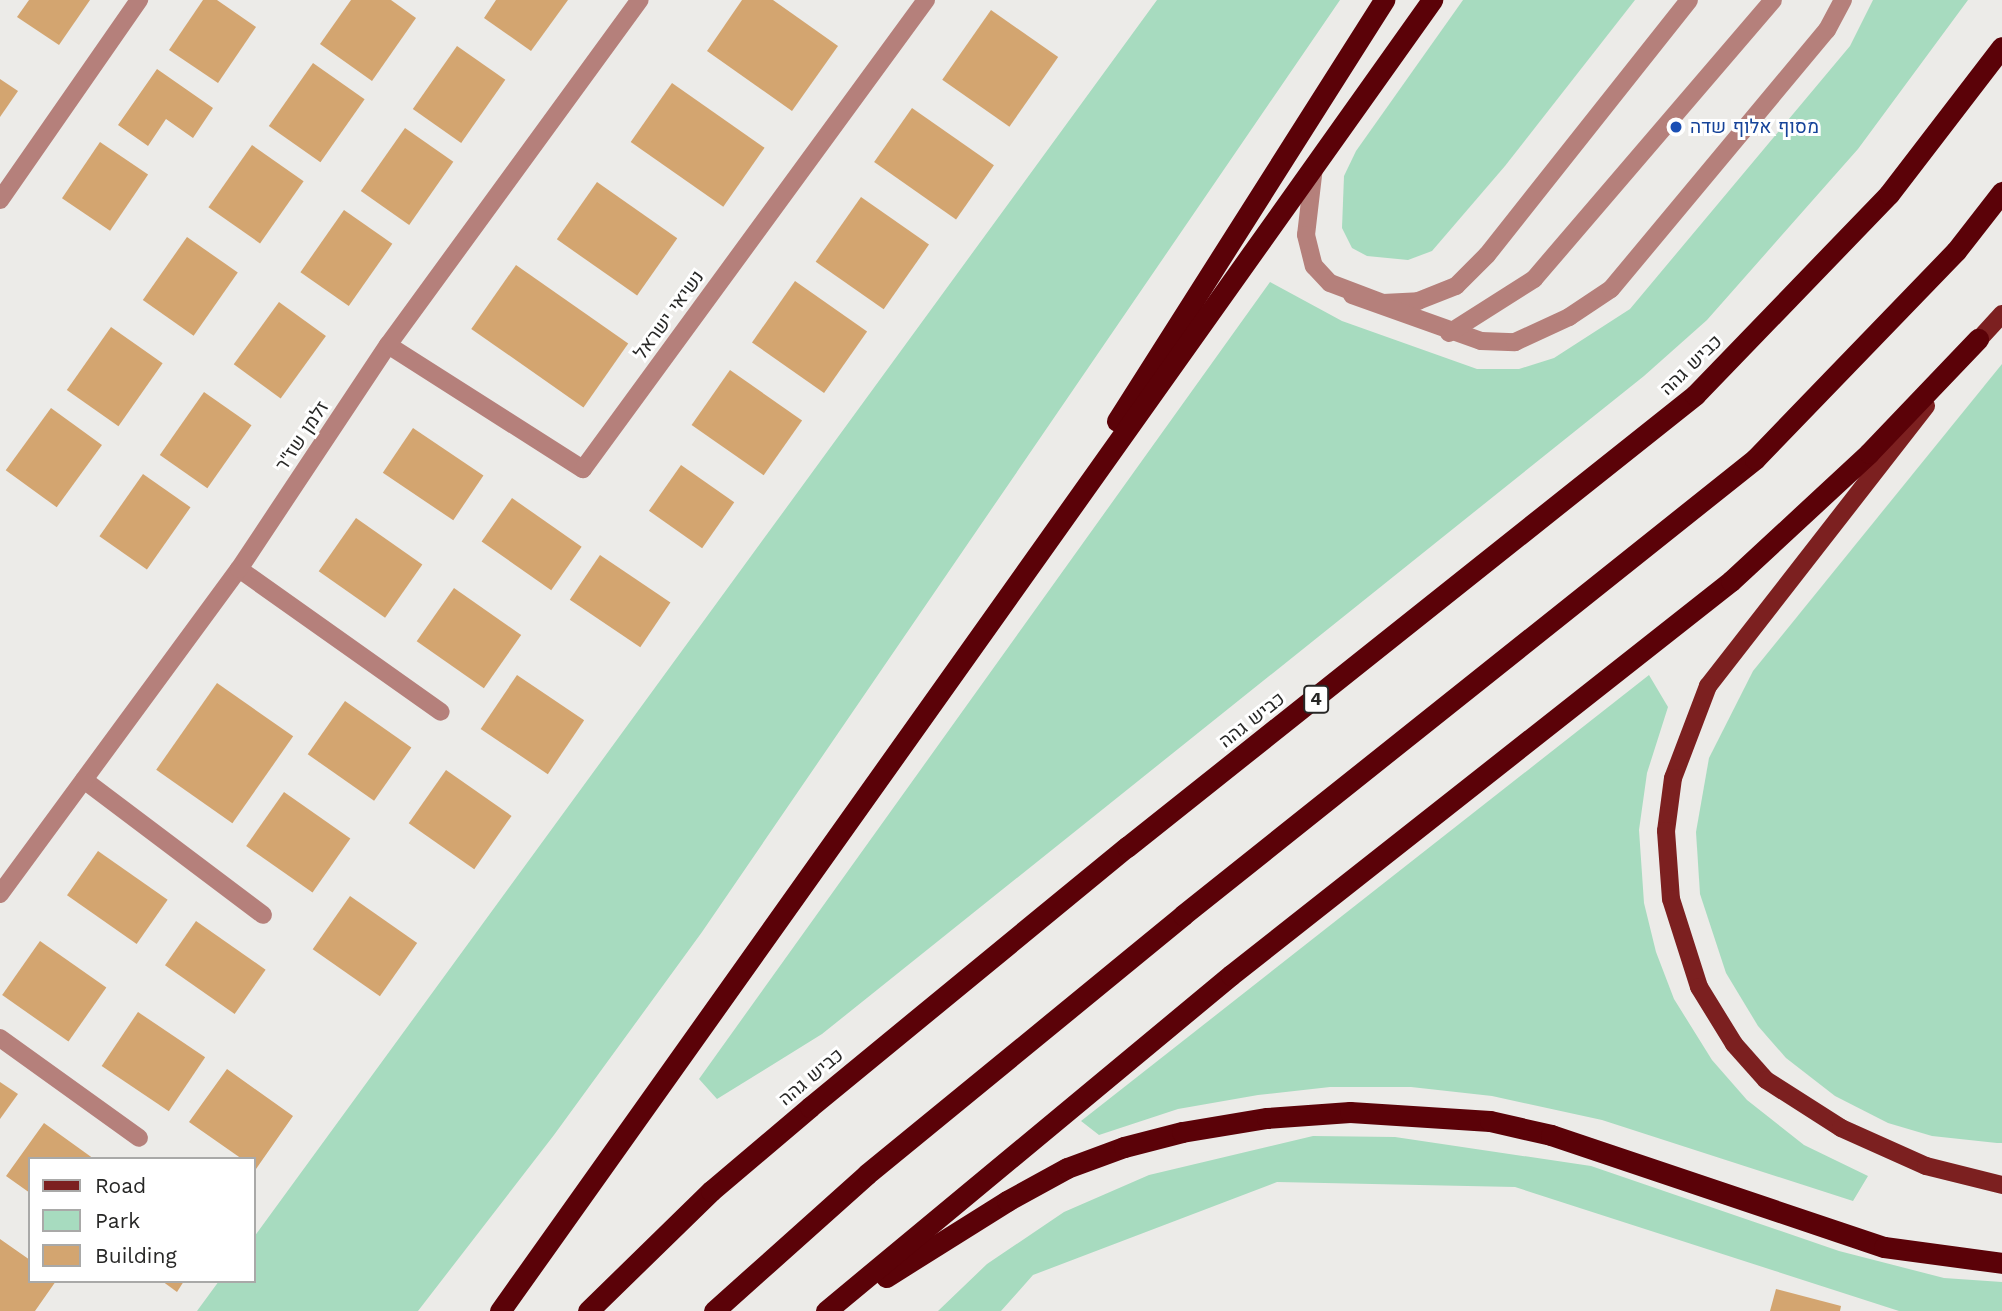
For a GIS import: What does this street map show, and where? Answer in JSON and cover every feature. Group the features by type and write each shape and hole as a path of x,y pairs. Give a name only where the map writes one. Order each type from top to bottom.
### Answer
{"highway":[{"path":"987,627 1384,0"},
{"path":"500,1311 1432,0"},
{"name":"כביש גהה","path":"588,1311 711,1191 831,1090 1127,847 1695,395 1888,194 2002,47"},
{"path":"714,1311 867,1174 1182,915 1552,625 1755,459 1956,251 2002,192"},
{"path":"825,1311 1231,975 1731,581 1869,453 1978,339"},
{"path":"843,1311 906,1261 1067,1168 1181,1132 1267,1118 1350,1112 1490,1121 1551,1135 1884,1247 2002,1263"}],"main road":[{"path":"2002,314 1978,339 1708,686 1681,749 1667,831 1671,899 1682,944 1699,987 1734,1044 1766,1080 1831,1121 1926,1166 2002,1185"},
{"path":"1926,1166 2002,1172"}],"street":[{"path":"0,200 139,0"},
{"name":"זלמן שז\"ר","path":"0,894 239,569 388,345 640,0"},
{"name":"נשיאי ישראל","path":"388,345 583,469 926,0"},
{"path":"1352,295 1383,303 1418,301 1456,286 1504,234 1689,0"},
{"path":"1449,333 1482,316 1534,279 1773,0"},
{"path":"1314,166 1306,223 1314,265 1330,283 1352,295 1449,333 1481,341 1515,342 1542,332 1611,289 1827,30 1843,0"},
{"path":"239,569 441,712"},
{"path":"84,780 263,915"},
{"path":"0,1038 139,1138"}],"green space":[{"path":"1157,0 1340,0 702,932 554,1135 418,1311 197,1311 218,1283 256,1283 256,1234"},
{"path":"1463,0 1635,0 1505,166 1432,251 1408,260 1367,256 1352,248 1342,228 1344,176 1356,151"},
{"path":"1873,0 1968,0 1858,149 1707,320 1644,376 822,1034 717,1099 699,1079 1270,282 1342,321 1477,369 1519,369 1554,358 1630,309 1850,46"},
{"path":"2002,364 2002,1143 1997,1143 1932,1136 1888,1123 1835,1096 1786,1058 1758,1026 1726,973 1700,894 1696,832 1709,758 1753,671"},
{"path":"1649,675 1668,707 1647,773 1639,830 1644,903 1656,952 1674,999 1712,1060 1747,1100 1804,1145 1868,1176 1853,1201 1602,1120 1492,1096 1411,1087 1330,1087 1258,1095 1178,1109 1099,1135 1081,1121"},
{"path":"1313,1136 1395,1137 1591,1166 1839,1251 1944,1278 2002,1282 2002,1311 1899,1311 1515,1187 1277,1182 1033,1275 1001,1311 938,1311 987,1264 1064,1212 1149,1175"}],"building":[{"path":"29,0 90,0 59,45 17,17"},
{"path":"203,0 217,0 256,27 218,83 169,50"},
{"path":"351,0 391,0 416,18 372,81 320,44"},
{"path":"496,0 568,0 531,51 484,18"},
{"path":"742,0 773,0 838,46 792,111 707,51"},
{"path":"991,10 1058,57 1009,127 942,80"},
{"path":"457,46 505,80 461,143 413,109"},
{"path":"313,63 365,99 320,162 269,126"},
{"path":"157,69 213,108 193,138 166,119 148,146 118,125"},
{"path":"0,79 18,91 0,117"},
{"path":"672,83 765,148 723,207 631,142"},
{"path":"912,108 994,165 956,219 874,162"},
{"path":"405,128 453,162 409,225 361,191"},
{"path":"100,142 148,174 110,231 62,198"},
{"path":"252,145 304,181 260,243 208,207"},
{"path":"597,182 677,238 637,296 557,239"},
{"path":"861,197 929,245 884,309 816,262"},
{"path":"344,210 392,244 349,306 300,272"},
{"path":"187,237 238,273 194,336 143,300"},
{"path":"516,265 628,344 583,407 471,329"},
{"path":"795,281 867,331 824,393 752,342"},
{"path":"279,302 326,336 281,398 234,364"},
{"path":"111,327 163,363 118,426 67,390"},
{"path":"730,370 802,420 764,475 692,425"},
{"path":"204,392 252,425 207,488 160,455"},
{"path":"51,408 102,445 57,507 6,470"},
{"path":"413,428 483,476 453,520 383,473"},
{"path":"681,465 734,502 702,548 649,511"},
{"path":"143,474 191,507 147,570 99,536"},
{"path":"512,498 582,547 551,590 482,541"},
{"path":"356,518 422,564 385,618 319,571"},
{"path":"600,555 670,603 640,647 570,600"},
{"path":"454,588 521,635 484,688 417,641"},
{"path":"517,675 584,720 548,774 481,729"},
{"path":"217,683 293,736 232,823 156,770"},
{"path":"345,701 411,747 374,801 308,754"},
{"path":"446,770 512,816 474,869 409,823"},
{"path":"284,792 350,838 312,893 246,846"},
{"path":"98,851 168,900 137,944 67,895"},
{"path":"350,896 417,943 380,996 313,949"},
{"path":"196,921 266,970 235,1014 165,965"},
{"path":"40,941 106,987 68,1042 2,995"},
{"path":"138,1012 205,1057 169,1111 102,1066"},
{"path":"227,1069 293,1116 256,1169 256,1157 239,1157 189,1122"},
{"path":"0,1082 18,1094 0,1119"},
{"path":"44,1123 91,1157 28,1157 28,1192 6,1176"},
{"path":"0,1239 28,1259 28,1283 55,1283 35,1311 0,1311"},
{"path":"165,1283 183,1283 177,1292"},
{"path":"1776,1289 1841,1306 1840,1311 1770,1311"}],"place":[{"name":"מסוף אלוף שדה","path":"1676,127"}]}
